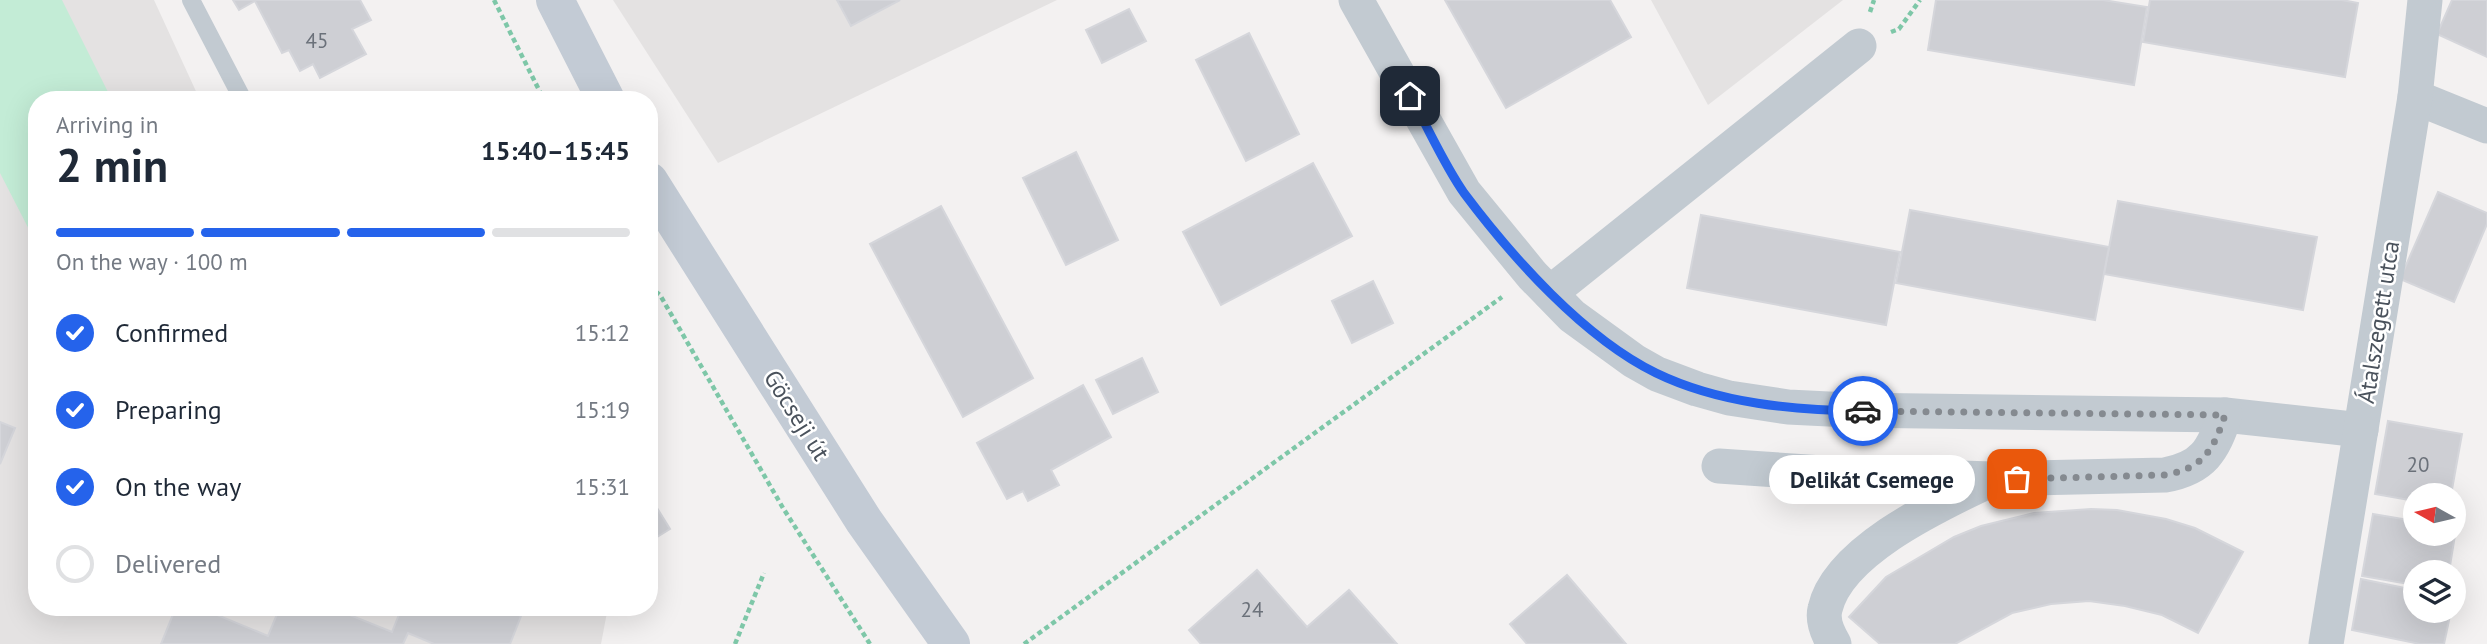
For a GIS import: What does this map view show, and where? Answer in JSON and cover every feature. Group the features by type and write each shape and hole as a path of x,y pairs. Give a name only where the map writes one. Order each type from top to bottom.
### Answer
{"main road":[{"path":"555,0 601,91"},
{"name":"Göcseji út","path":"658,195 864,521 951,644"}],"street":[{"path":"1356,0 1464,192 1541,284 1573,316 1634,361 1657,374 1697,389 1788,407 2225,415 2361,430"},
{"name":"Átalszegett utca","path":"2326,644 2415,97 2425,0"},
{"path":"1541,284 1859,47"},
{"path":"2415,97 2487,126"},
{"path":"1719,466 1992,480 2165,475 2186,471 2200,461 2218,436 2225,415"},
{"path":"1835,644 1827,632 1824,611 1843,574 1884,538 1928,510 1992,480"}],"lane":[{"path":"191,0 238,91"}],"path":[{"path":"494,0 540,91"},
{"path":"1024,644 1541,284"},
{"path":"658,293 783,508 870,644"},
{"path":"735,644 764,573"}],"shaded area":[{"path":"0,0 154,0 196,91 28,91 28,616 606,616 601,644 0,644"},
{"path":"613,0 1057,0 718,163"},
{"path":"1651,0 1843,0 1708,105"}],"green space":[{"path":"0,0 62,0 108,91 28,91 28,227 0,173"}],"building":[{"path":"233,0 360,0 371,20 352,29 366,54 320,78 313,64 300,71 289,50 282,53 255,1 239,10"},
{"path":"837,0 900,0 851,26"},
{"path":"1445,0 1610,0 1631,37 1506,108"},
{"path":"1936,0 2103,0 2147,7 2134,85 1928,50"},
{"path":"2150,0 2342,0 2358,3 2345,77 2143,42"},
{"path":"2452,0 2487,0 2487,57 2437,34"},
{"path":"1129,9 1146,41 1102,63 1086,30"},
{"path":"1249,33 1299,134 1246,161 1196,60"},
{"path":"1076,152 1118,240 1066,265 1023,178"},
{"path":"1313,163 1352,236 1221,305 1183,232"},
{"path":"2438,192 2487,213 2487,224 2454,302 2400,279"},
{"path":"2118,201 2317,237 2303,310 2104,274"},
{"path":"941,206 1033,378 963,417 870,244"},
{"path":"1910,210 2109,247 2095,320 1896,283"},
{"path":"1701,215 1900,252 1886,325 1687,288"},
{"path":"1373,281 1393,323 1352,343 1332,301"},
{"path":"1142,358 1158,392 1113,414 1096,380"},
{"path":"1083,385 1111,437 1051,470 1059,485 1028,501 1023,491 1007,499 977,443"},
{"path":"2388,421 2462,434 2453,483 2403,483 2403,499 2375,494"},
{"path":"0,422 15,428 0,464"},
{"path":"658,510 670,529 658,536"},
{"path":"2117,510 2166,519 2195,528 2243,552 2198,633 2162,615 2089,601 2051,604 2012,613 1955,644 1880,644 1849,617 1886,577 1954,537 1981,526 2034,513"},
{"path":"2373,514 2403,519 2403,546 2453,546 2451,560 2403,560 2403,583 2362,576"},
{"path":"1257,570 1307,627 1349,590 1397,644 1201,644 1189,630"},
{"path":"1567,575 1626,644 1527,644 1510,624"},
{"path":"2361,579 2403,588 2403,623 2448,623 2444,644 2420,644 2352,630"},
{"path":"172,616 220,616 268,636 276,616 352,616 392,632 398,616 521,616 510,644 434,644 408,633 403,644 161,644"}],"way so far":[{"path":"1863,411 2225,415 2218,436 2200,461 2186,471 2165,475 2017,479"}],"place":[{"name":"Delikát Csemege","path":"2017,479"}],"route":[{"path":"1410,96 1464,192 1532,275 1573,316 1634,361 1657,374 1697,389 1729,397 1788,407 1863,411"}]}
